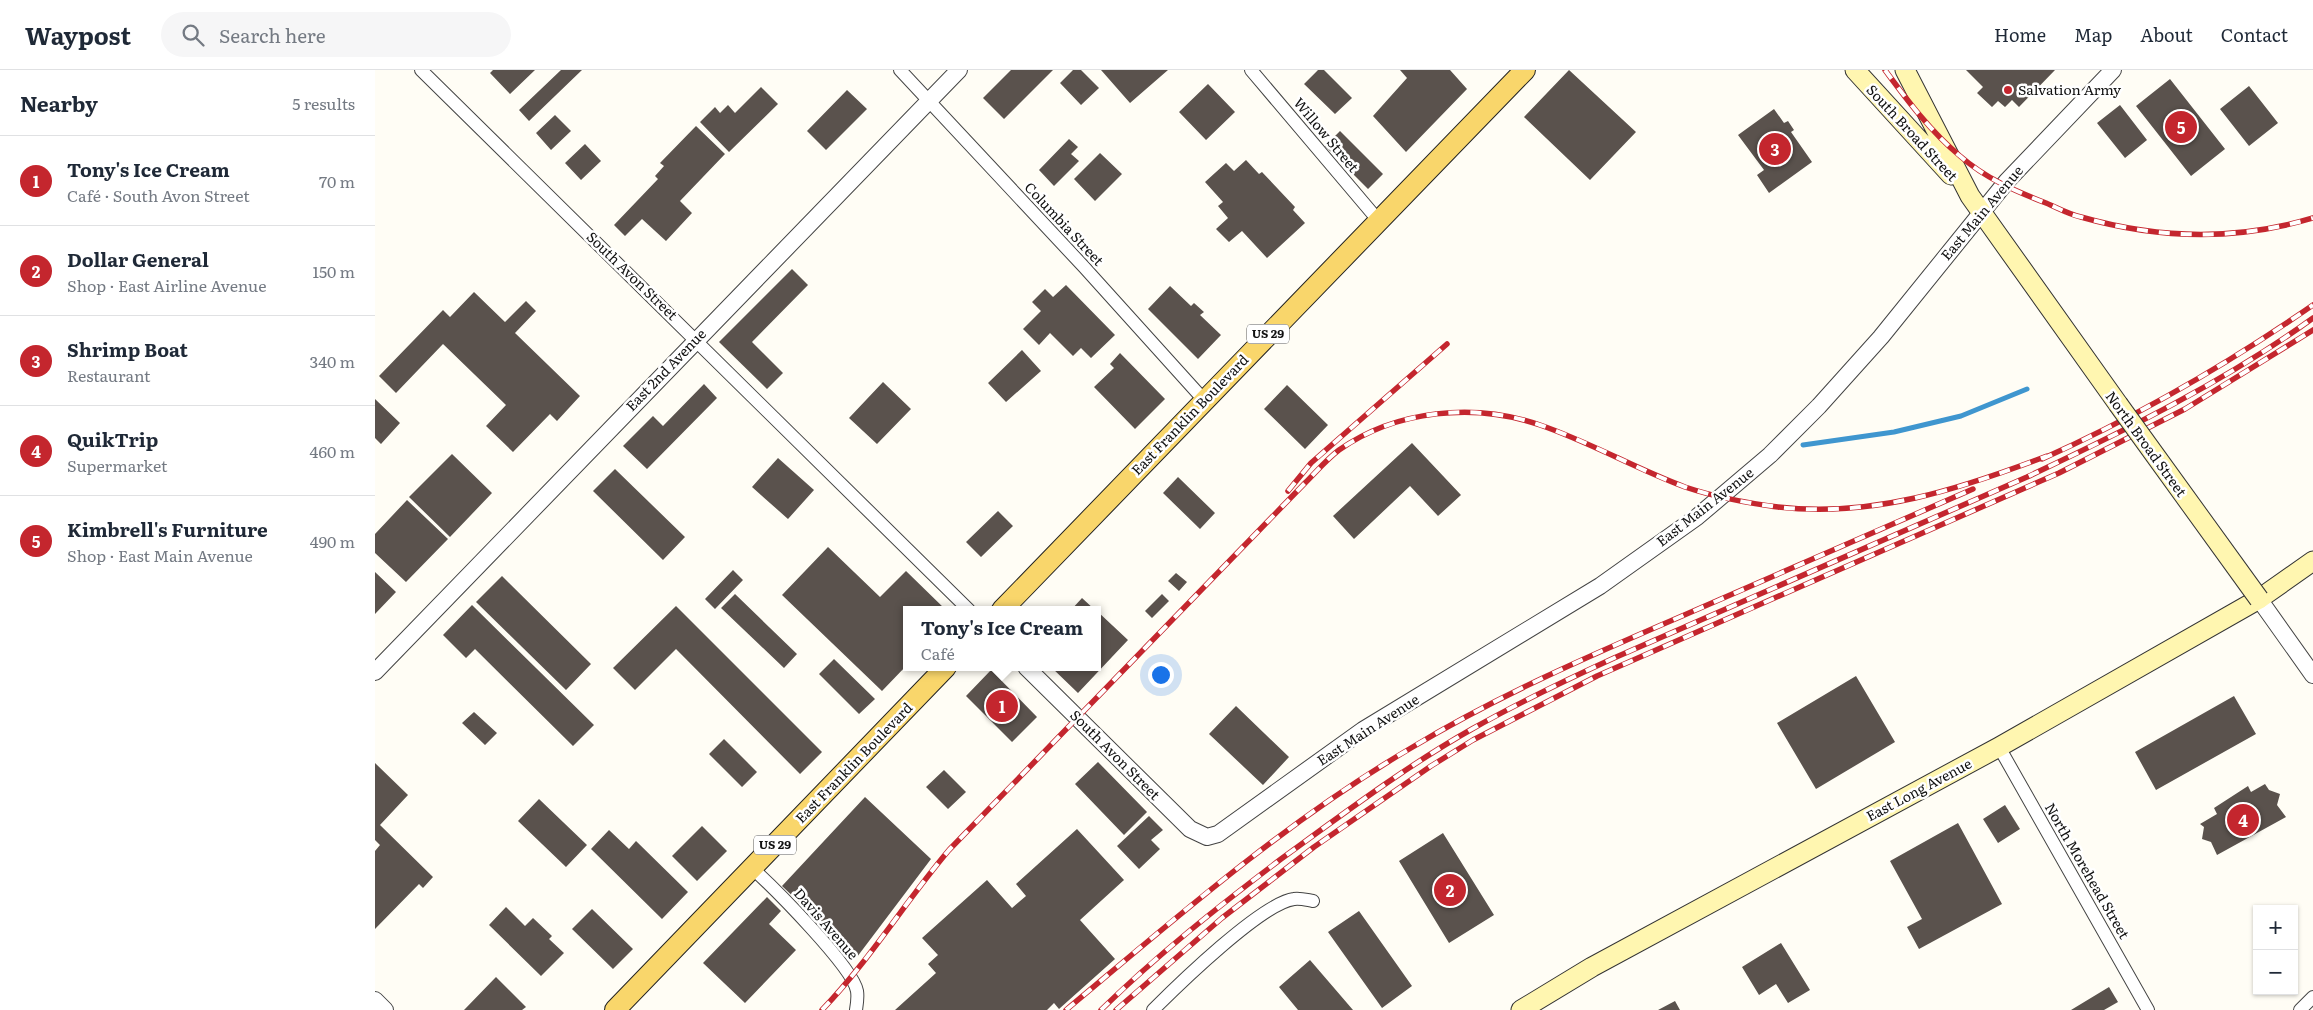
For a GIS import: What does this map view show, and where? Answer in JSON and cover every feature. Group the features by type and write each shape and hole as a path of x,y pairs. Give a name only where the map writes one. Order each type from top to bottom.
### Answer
{"main road":[{"name":"East Franklin Boulevard","path":"1006,606 1525,70"},
{"name":"South Broad Street","path":"1855,70 1970,196 1981,211"},
{"name":"South Broad Street","path":"1905,70 1970,196"},
{"name":"North Broad Street","path":"1981,211 2077,350 2259,599"},
{"name":"East Long Avenue","path":"1521,1010 1592,967 1999,746 2259,599 2313,561"},
{"name":"East Franklin Boulevard","path":"615,1010 942,671"}],"street":[{"name":"South Avon Street","path":"421,70 965,606"},
{"name":"Columbia Street","path":"900,70 1084,267 1204,400"},
{"name":"East 2nd Avenue","path":"375,672 959,70"},
{"name":"Willow Street","path":"1251,70 1378,220"},
{"name":"East Main Avenue","path":"1207,837 1223,831 1363,730 1600,586 1697,517 1770,455 1819,406 1881,337 2007,181 2113,70"},
{"name":"North Broad Street","path":"2259,599 2313,675"},
{"name":"South Avon Street","path":"1030,671 1190,829 1207,837"},
{"name":"North Morehead Street","path":"1999,746 2148,1010"},
{"name":"Davis Avenue","path":"752,868 778,892 840,962 857,990 856,1010"},
{"path":"1153,1010 1186,977 1271,910 1294,899 1313,901"},
{"path":"375,1000 385,1010"}],"building":[{"path":"493,70 535,70 510,94 490,73"},
{"path":"561,70 582,70 529,121 519,110"},
{"path":"1011,70 1053,70 1004,119 983,98"},
{"path":"1073,70 1081,70 1099,88 1081,105 1060,83"},
{"path":"1101,70 1168,70 1130,103"},
{"path":"1318,70 1324,70 1352,98 1335,114 1304,84"},
{"path":"1400,70 1450,70 1467,89 1406,152 1373,116 1407,78"},
{"path":"1569,70 1636,132 1590,180 1524,117"},
{"name":"Salvation Army","path":"1966,70 2055,70 2019,107 2012,100 2005,107 1998,101 1992,107 1977,93 1983,87"},
{"path":"2170,79 2225,149 2191,176 2136,106"},
{"path":"1208,84 1235,112 1206,140 1179,112"},
{"path":"2249,86 2278,123 2249,146 2220,109"},
{"path":"761,87 778,104 729,152 700,122 715,107 720,113 728,105 735,113"},
{"path":"847,90 867,109 826,150 807,131"},
{"path":"2120,105 2147,140 2125,158 2097,123"},
{"path":"1774,109 1784,123 1788,121 1794,130 1791,132 1812,162 1769,193 1757,175 1764,170 1738,135"},
{"path":"555,115 571,131 551,150 536,133"},
{"path":"696,126 725,154 680,201 692,213 666,241 642,219 625,236 614,225 658,179 655,176 664,166 660,163"},
{"path":"1340,131 1383,174 1368,189 1325,146"},
{"path":"1069,139 1078,147 1071,154 1079,161 1054,186 1039,170"},
{"path":"585,144 601,161 581,180 565,163"},
{"path":"1100,153 1122,174 1095,201 1074,179"},
{"path":"1246,160 1259,174 1262,172 1295,207 1293,210 1305,223 1267,258 1242,231 1229,242 1216,229 1228,218 1218,206 1223,202 1205,182 1226,163 1234,171"},
{"path":"792,269 808,285 752,342 783,373 767,389 719,342"},
{"path":"1066,285 1115,335 1091,358 1081,348 1073,356 1050,333 1039,345 1023,329 1041,311 1032,302 1045,289 1053,297"},
{"path":"1170,286 1191,306 1194,303 1204,312 1200,315 1221,335 1198,359 1148,309"},
{"path":"474,292 505,322 526,301 536,311 515,333 580,396 557,421 550,414 513,452 486,426 506,405 443,344 396,393 379,376 443,310 450,317"},
{"path":"1022,350 1041,371 1006,402 988,383"},
{"path":"1120,353 1165,399 1135,429 1094,387 1114,368 1110,364"},
{"path":"883,382 911,409 877,444 849,418"},
{"path":"704,384 717,398 647,469 623,446 653,416 663,426"},
{"path":"1287,385 1328,425 1305,449 1264,409"},
{"path":"375,399 400,423 381,444 375,438"},
{"path":"1412,443 1461,495 1438,516 1410,486 1354,539 1333,516"},
{"path":"452,454 492,493 450,537 409,497"},
{"path":"778,458 814,490 788,519 752,487"},
{"path":"615,469 685,537 663,560 593,491"},
{"path":"1178,477 1215,513 1200,529 1163,493"},
{"path":"407,500 448,539 406,582 375,553 375,534"},
{"path":"998,511 1013,526 981,557 966,542"},
{"path":"828,547 880,597 906,571 942,606 903,606 903,669 882,691 782,595"},
{"path":"733,570 743,580 715,609 705,599"},
{"path":"375,572 396,592 375,614"},
{"path":"1176,573 1187,582 1179,591 1168,581"},
{"path":"502,576 591,664 566,690 476,602"},
{"path":"735,594 797,654 784,668 721,608"},
{"path":"1162,594 1169,601 1152,618 1145,611"},
{"path":"1082,598 1091,606 1075,606"},
{"path":"472,605 594,725 573,746 475,649 466,658 443,635"},
{"path":"676,606 822,752 800,774 676,649 635,690 613,668"},
{"path":"1101,615 1128,640 1101,669"},
{"path":"834,659 875,699 859,714 819,674"},
{"path":"992,671 1037,717 1012,742 966,696"},
{"path":"1055,671 1099,671 1078,693"},
{"path":"1856,676 1895,742 1816,789 1777,723"},
{"path":"2234,696 2256,734 2156,790 2135,752"},
{"path":"1236,706 1289,757 1263,785 1209,734"},
{"path":"474,712 497,733 485,745 462,723"},
{"path":"724,739 757,772 742,787 709,754"},
{"path":"1098,762 1147,812 1124,835 1075,784"},
{"path":"375,763 408,795 380,825 433,877 423,888 419,884 375,929 375,851 380,845 375,840"},
{"path":"944,770 966,792 948,809 926,787"},
{"path":"2265,784 2269,790 2280,794 2277,805 2286,817 2217,855 2211,842 2202,839 2204,827 2200,824 2217,814 2214,808 2248,786 2251,792"},
{"path":"865,797 931,859 857,957 782,886"},
{"path":"539,799 587,845 566,867 518,821"},
{"path":"2005,805 2020,829 1998,843 1983,819"},
{"path":"1149,816 1163,830 1151,840 1160,849 1139,869 1117,846"},
{"path":"1958,823 2002,904 1919,949 1907,927 1922,919 1890,861"},
{"path":"702,826 727,851 697,881 672,856"},
{"path":"1077,829 1124,880 1080,920 1115,959 1059,1009 1054,1003 1047,1010 895,1010 936,973 928,964 938,955 922,938 987,880 1012,908 1026,896 1016,884"},
{"path":"609,830 629,849 636,841 688,892 662,919 591,849"},
{"path":"1443,833 1494,915 1449,943 1399,861"},
{"path":"767,897 781,911 769,924 796,950 745,1003 703,963"},
{"path":"506,907 525,926 533,918 552,936 549,939 564,953 541,976 489,925"},
{"path":"592,909 633,949 613,969 572,929"},
{"path":"1359,911 1412,986 1382,1008 1328,932"},
{"path":"1781,943 1810,990 1788,1003 1776,984 1759,995 1742,967"},
{"path":"1310,960 1353,1010 1298,1010 1279,987"},
{"path":"496,977 526,1007 522,1010 464,1010"},
{"path":"2109,987 2118,1002 2104,1010 2071,1010"},
{"path":"1675,1001 1680,1010 1658,1010"}],"waterway":[{"path":"1803,445 1894,432 1961,416 2027,389"}],"railway":[{"path":"1885,70 1929,126 1949,147 1970,164 2023,194 2072,214 2139,230 2197,234 2255,231 2313,218"},
{"path":"2042,459 2112,426 2215,369 2313,305"},
{"path":"1101,1010 1189,931 1281,859 1398,775 1472,729 1542,692 1614,658 2027,477 2100,442 2210,384 2280,341 2313,318"},
{"path":"1116,1010 1222,918 1314,847 1431,766 1473,740 1597,676 2059,473 2185,409 2313,330"},
{"path":"1288,491 1311,463 1447,344"},
{"path":"822,1010 871,952 949,850 1330,457 1361,436 1410,418 1436,414 1462,412 1515,418 1559,432 1696,491 1755,504 1813,509 1847,508 1915,498 1948,490 2047,456"},
{"path":"1066,1010 1191,906 1276,839 1365,777 1444,729 1510,694 1578,662 1973,489"}],"place":[{"name":"Salvation Army","path":"2008,90"},
{"name":"Kimbrell's Furniture","path":"2181,127"},
{"name":"Shrimp Boat","path":"1775,149"},
{"name":"Tony's Ice Cream","path":"1002,706"},
{"name":"QuikTrip","path":"2243,820"},
{"name":"Dollar General","path":"1450,890"}]}
